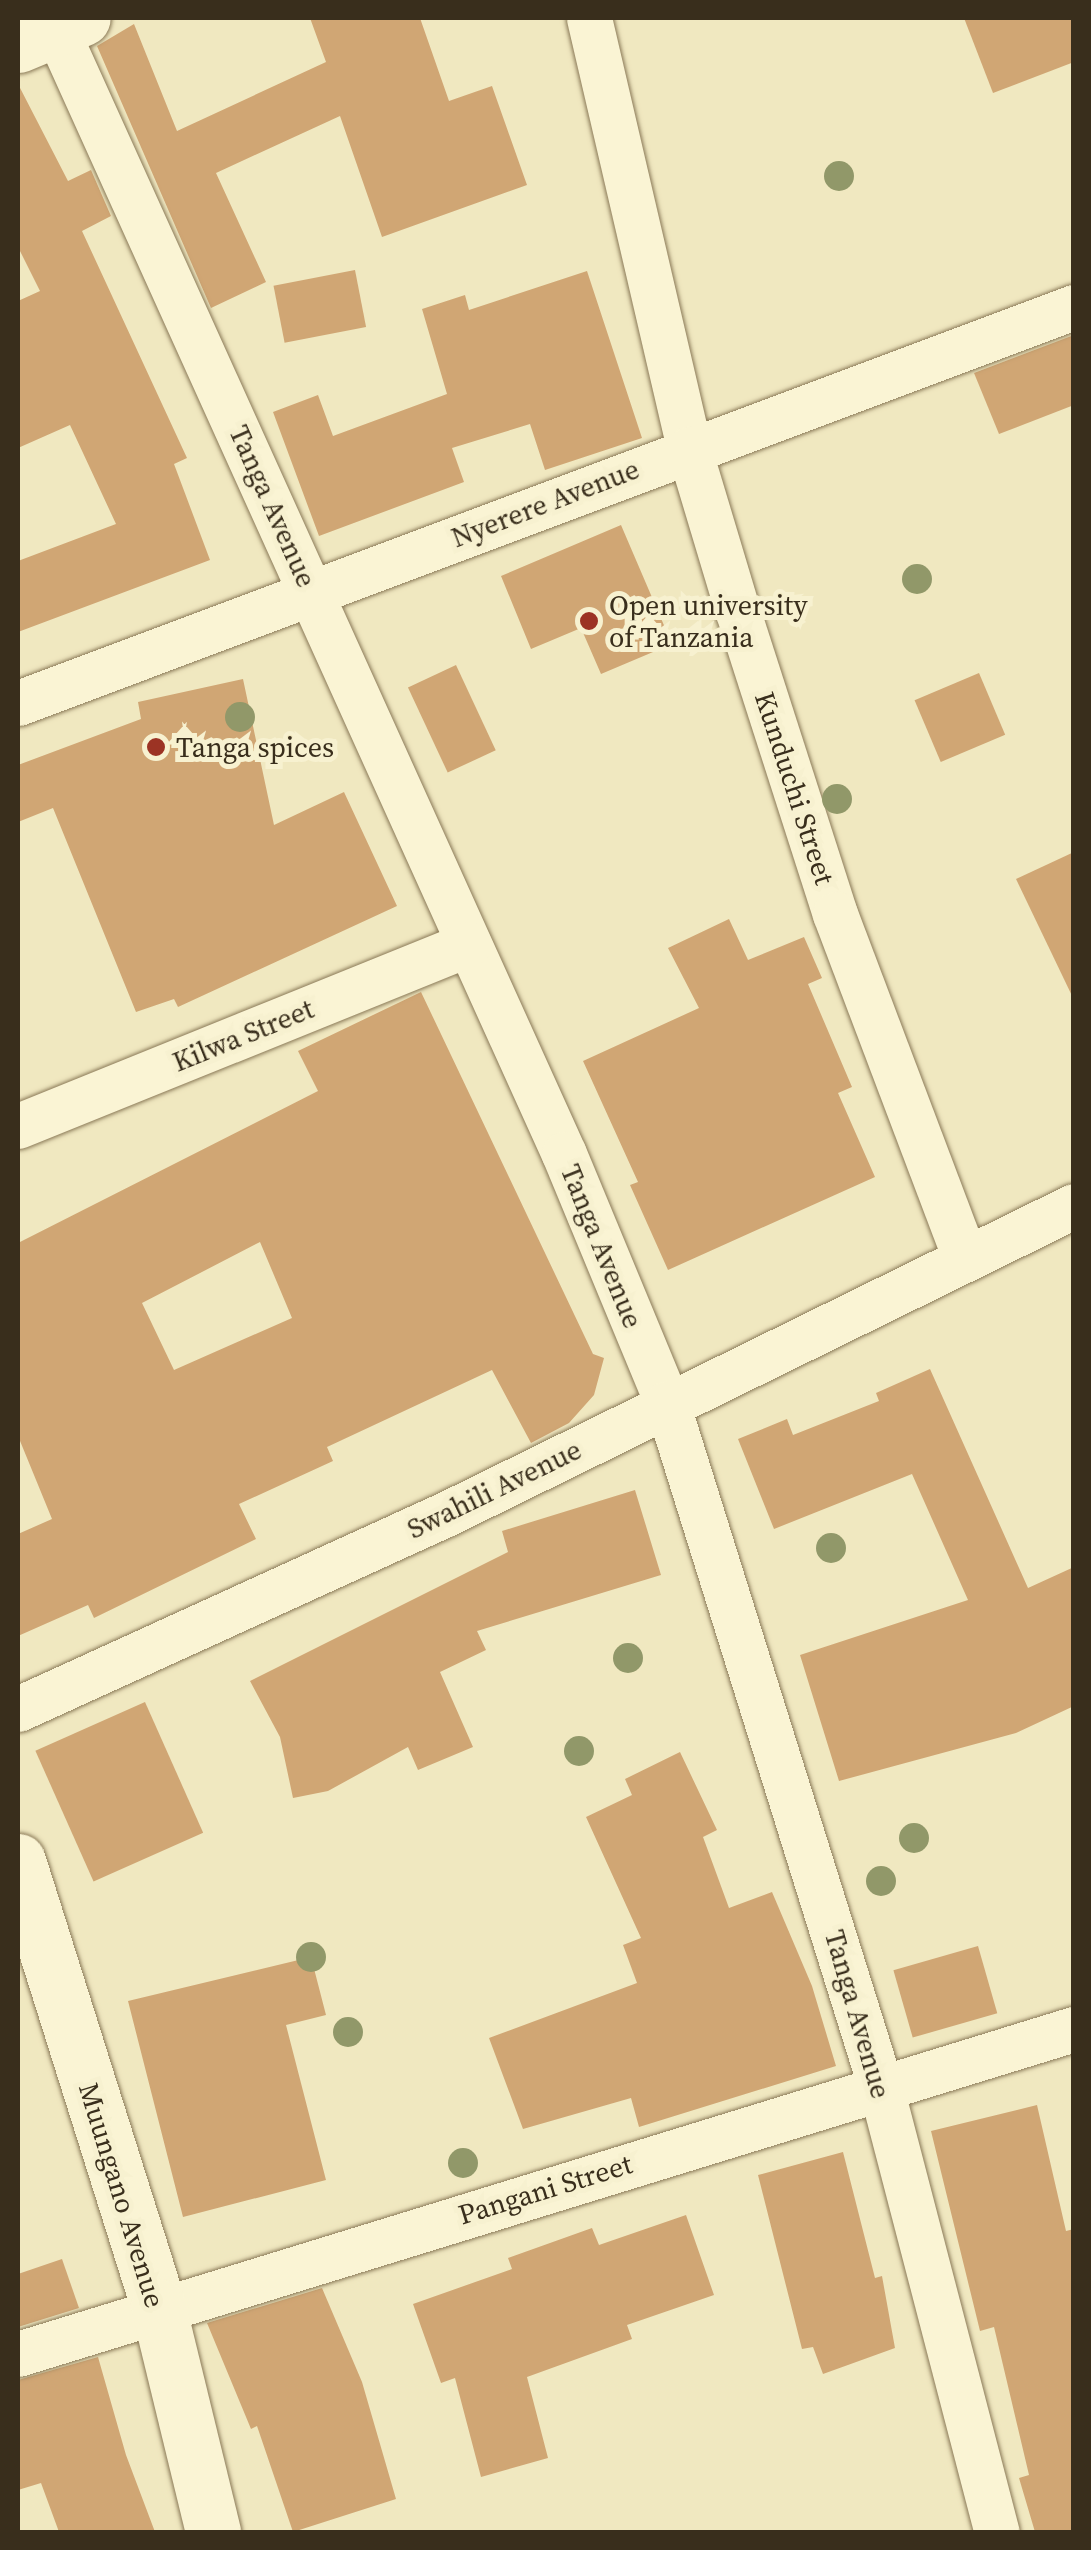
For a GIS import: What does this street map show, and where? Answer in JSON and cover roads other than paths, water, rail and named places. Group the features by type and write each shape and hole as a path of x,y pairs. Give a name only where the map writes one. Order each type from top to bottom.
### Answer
{"main road":[{"name":"Muungano Avenue","path":"18,1861 158,2306 213,2532"}],"street":[{"name":"Kunduchi Street","path":"589,18 689,449 835,914 964,1256"},
{"name":"Tanga Avenue","path":"52,27 312,591 666,1403 881,2088 997,2532"},
{"name":"Nyerere Avenue","path":"18,703 1074,307"},
{"name":"Kilwa Street","path":"18,1126 469,944"},
{"name":"Swahili Avenue","path":"18,1709 446,1514 964,1256 1074,1206"},
{"name":"Pangani Street","path":"18,2354 158,2306 1074,2029"}],"place":[{"name":"Open university of Tanzania","path":"589,621"},
{"name":"Tanga spices","path":"156,747"}]}
